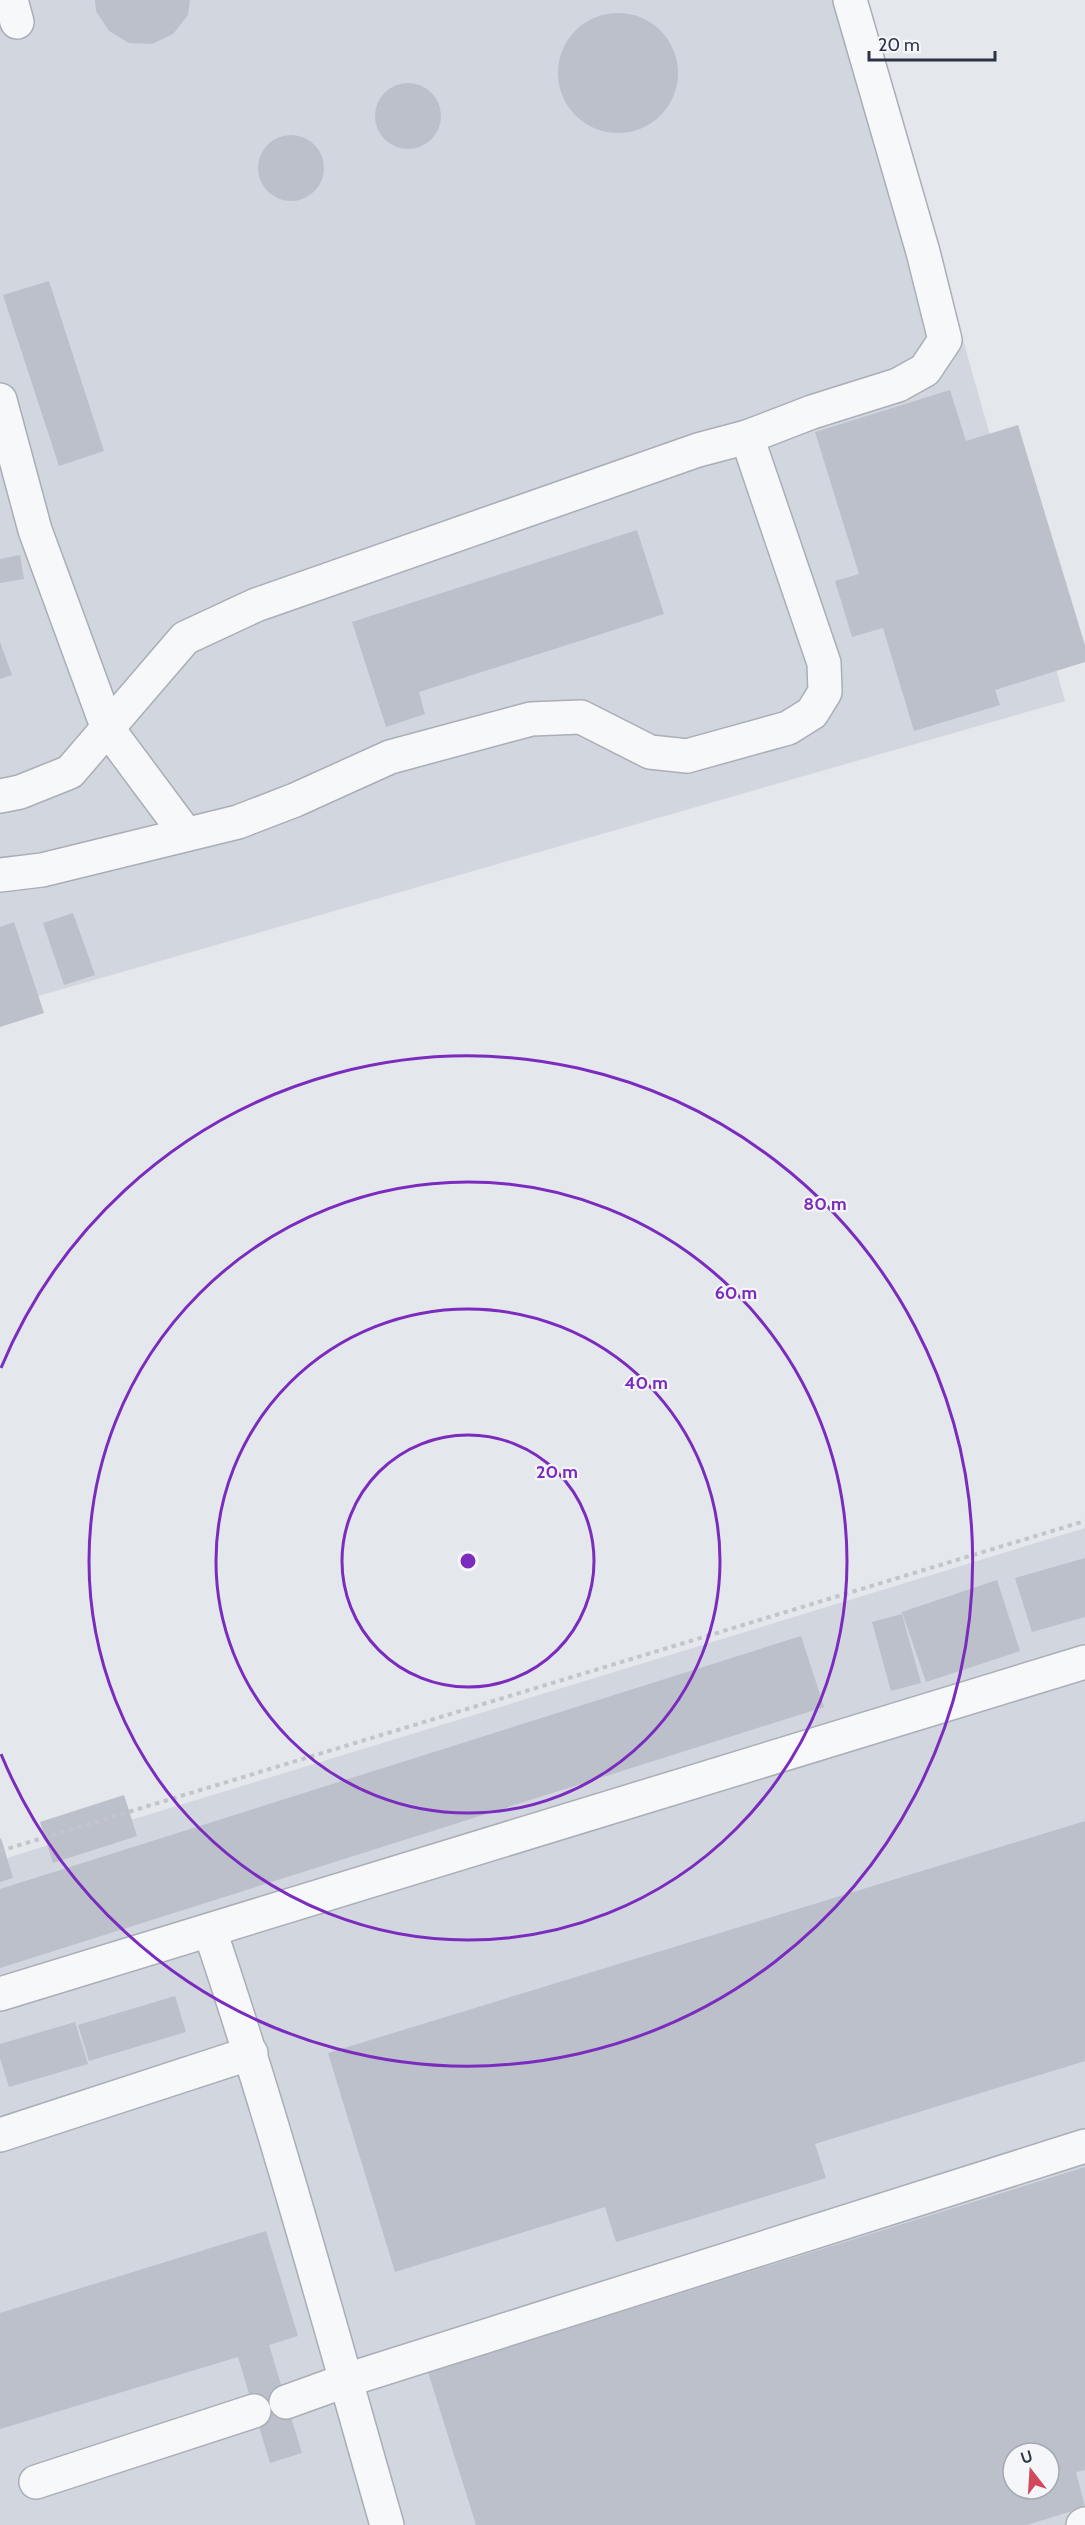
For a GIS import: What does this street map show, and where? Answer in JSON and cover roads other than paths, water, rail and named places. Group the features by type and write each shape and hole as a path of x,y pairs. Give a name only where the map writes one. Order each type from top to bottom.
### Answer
{"lane":[{"path":"0,796 20,792 70,772 184,638 246,610 698,450 747,437 812,412 898,385 925,370 945,340 923,252 850,0"},
{"path":"0,400 35,530 108,729 186,834"},
{"path":"0,875 42,870 238,822 295,800 390,757 531,719 581,717 651,752 687,756 788,728 812,713 825,692 824,663 747,437"},
{"path":"0,1994 1085,1662"},
{"path":"210,1931 251,2053 387,2525"},
{"path":"0,2135 251,2053"},
{"path":"286,2402 347,2380 1085,2146"},
{"path":"36,2482 254,2411"}]}
